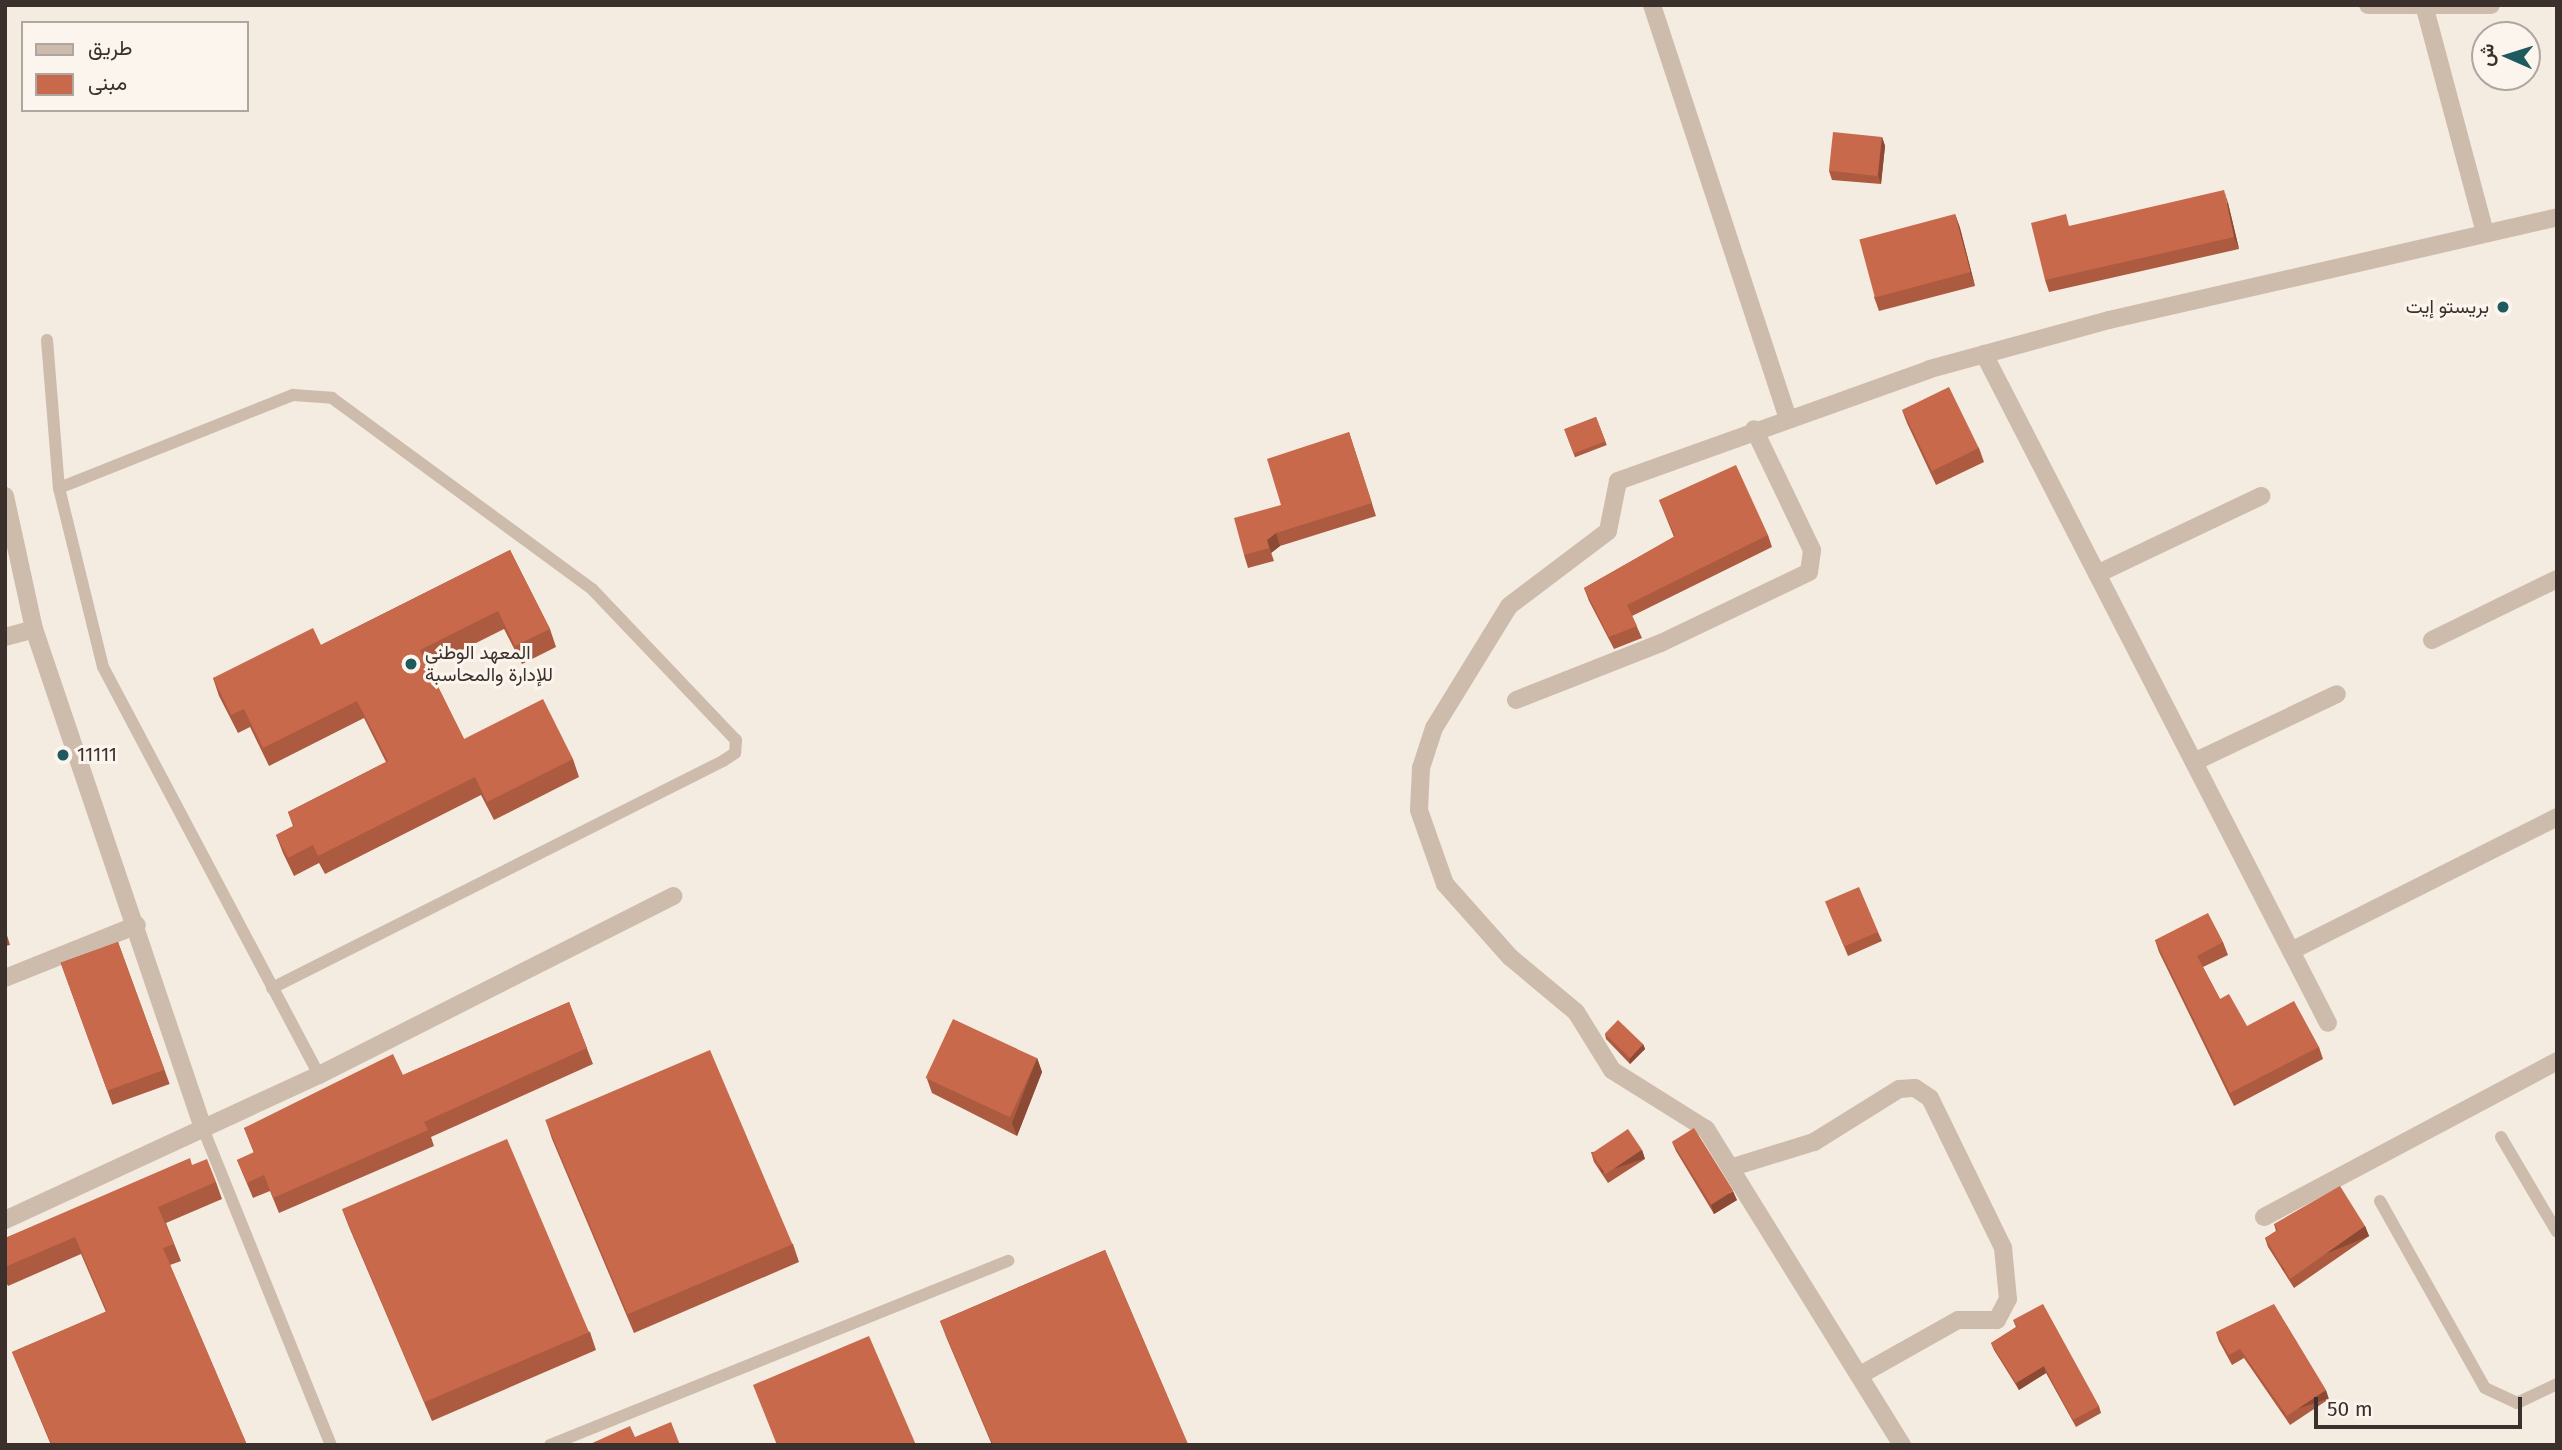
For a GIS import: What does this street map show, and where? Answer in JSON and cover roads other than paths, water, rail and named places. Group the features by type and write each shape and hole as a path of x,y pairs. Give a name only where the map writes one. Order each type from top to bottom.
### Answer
{"street":[{"path":"1651,5 1787,416"},
{"path":"2368,5 2491,5"},
{"path":"2424,7 2485,232"},
{"path":"1902,1445 1733,1167 1691,1115 1612,1070 1576,1012 1510,957 1461,904 1433,861 1419,789 1434,728 1482,641 1524,591 1600,541 1614,519 1618,481 1787,416 1984,354 2557,216"},
{"path":"1984,354 2328,1023"},
{"path":"1516,700 1661,643 1809,572 1812,550 1754,429"},
{"path":"5,496 34,629 137,925 204,1131"},
{"path":"2097,574 2261,496"},
{"path":"2432,640 2557,579"},
{"path":"5,638 34,629"},
{"path":"2194,762 2337,694"},
{"path":"2291,951 2557,817"},
{"path":"5,1220 204,1131 673,896"},
{"path":"5,978 137,925"},
{"path":"2264,1217 2557,1061"},
{"path":"1733,1167 1814,1142 1899,1089 1915,1088 1930,1098 2003,1248 2008,1299 1997,1320 1950,1323 1860,1375"}],"lane":[{"path":"47,340 59,488 103,667 319,1075"},
{"path":"59,488 293,395 332,398 592,589 736,740 735,753 723,761 272,988"},
{"path":"204,1131 331,1445"},
{"path":"2501,1138 2557,1232"},
{"path":"2380,1201 2485,1388 2517,1403 2557,1384"},
{"path":"550,1445 1008,1261"}],"place":[{"name":"بريستو إيت","path":"2503,307"},
{"name":"المعهد الوطني للإدارة والمحاسبة","path":"411,664"},
{"name":"11111","path":"63,755"}]}
